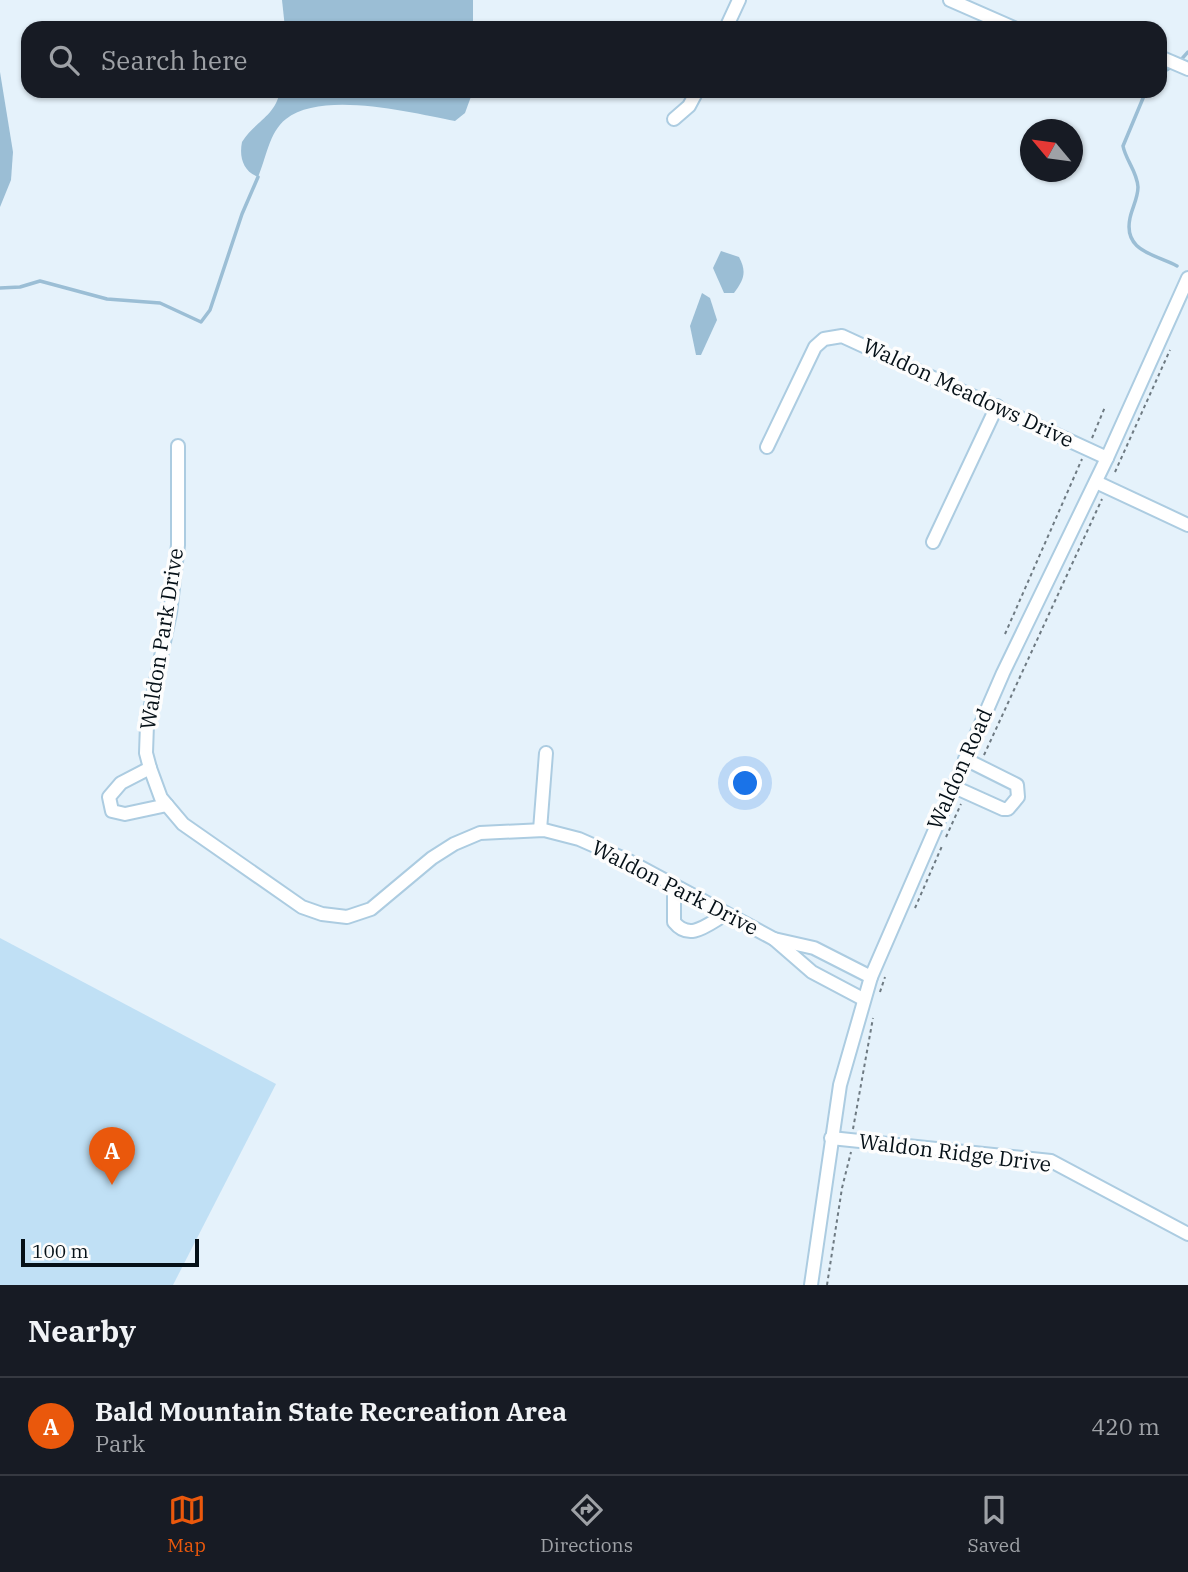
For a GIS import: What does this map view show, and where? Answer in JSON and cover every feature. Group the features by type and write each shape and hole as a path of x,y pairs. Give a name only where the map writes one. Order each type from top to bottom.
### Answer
{"street":[{"path":"729,21 739,0"},
{"path":"956,1 999,21"},
{"path":"1167,60 1188,69"},
{"path":"674,119 689,106 693,98"},
{"name":"Waldon Road","path":"811,1285 831,1139 847,1053 863,999 952,786 1096,482 1188,278"},
{"name":"Waldon Meadows Drive","path":"767,447 811,352 830,337 850,338 1107,458"},
{"path":"933,542 997,407"},
{"name":"Waldon Park Drive","path":"177,446 178,545 168,625 147,724 146,753 167,805 183,824 302,907 322,914 347,917 371,909 432,858 454,844 480,833 540,830 579,839 774,939 812,972 863,999"},
{"path":"1096,482 1188,525"},
{"path":"540,830 546,753"},
{"path":"952,786 1003,809 1014,805 1018,797 1017,785 965,758"},
{"path":"150,768 121,783 109,797 112,811 125,814 167,805"},
{"path":"674,886 674,922 684,932 692,933 726,914"},
{"name":"Waldon Park Drive","path":"774,939 814,948 872,977"},
{"name":"Waldon Ridge Drive","path":"831,1139 1051,1161 1188,1234"}],"path":[{"path":"1005,634 1105,407"}],"shaded area":[{"path":"282,0 473,0 473,21 284,21"},
{"path":"0,72 13,152 11,180 0,207"},
{"path":"470,98 465,113 455,121 368,106 322,106 302,110 280,124 258,177 243,163 242,142 274,107 277,100"},
{"path":"721,251 739,257 743,267 742,280 734,293 724,293 713,268"},
{"path":"702,293 710,298 717,320 701,355 696,355 690,326"},
{"path":"0,938 276,1084 173,1285 0,1285"}],"waterway":[{"path":"1179,62 1188,52"},
{"path":"1167,70 1173,66"},
{"path":"1143,98 1123,146 1138,187 1129,229 1131,238 1142,250 1177,266"},
{"path":"0,288 20,287 40,281 107,299 160,303 201,322 210,310 242,214 258,177"}],"place":[{"name":"Bald Mountain State Recreation Area","path":"112,1185"}]}
